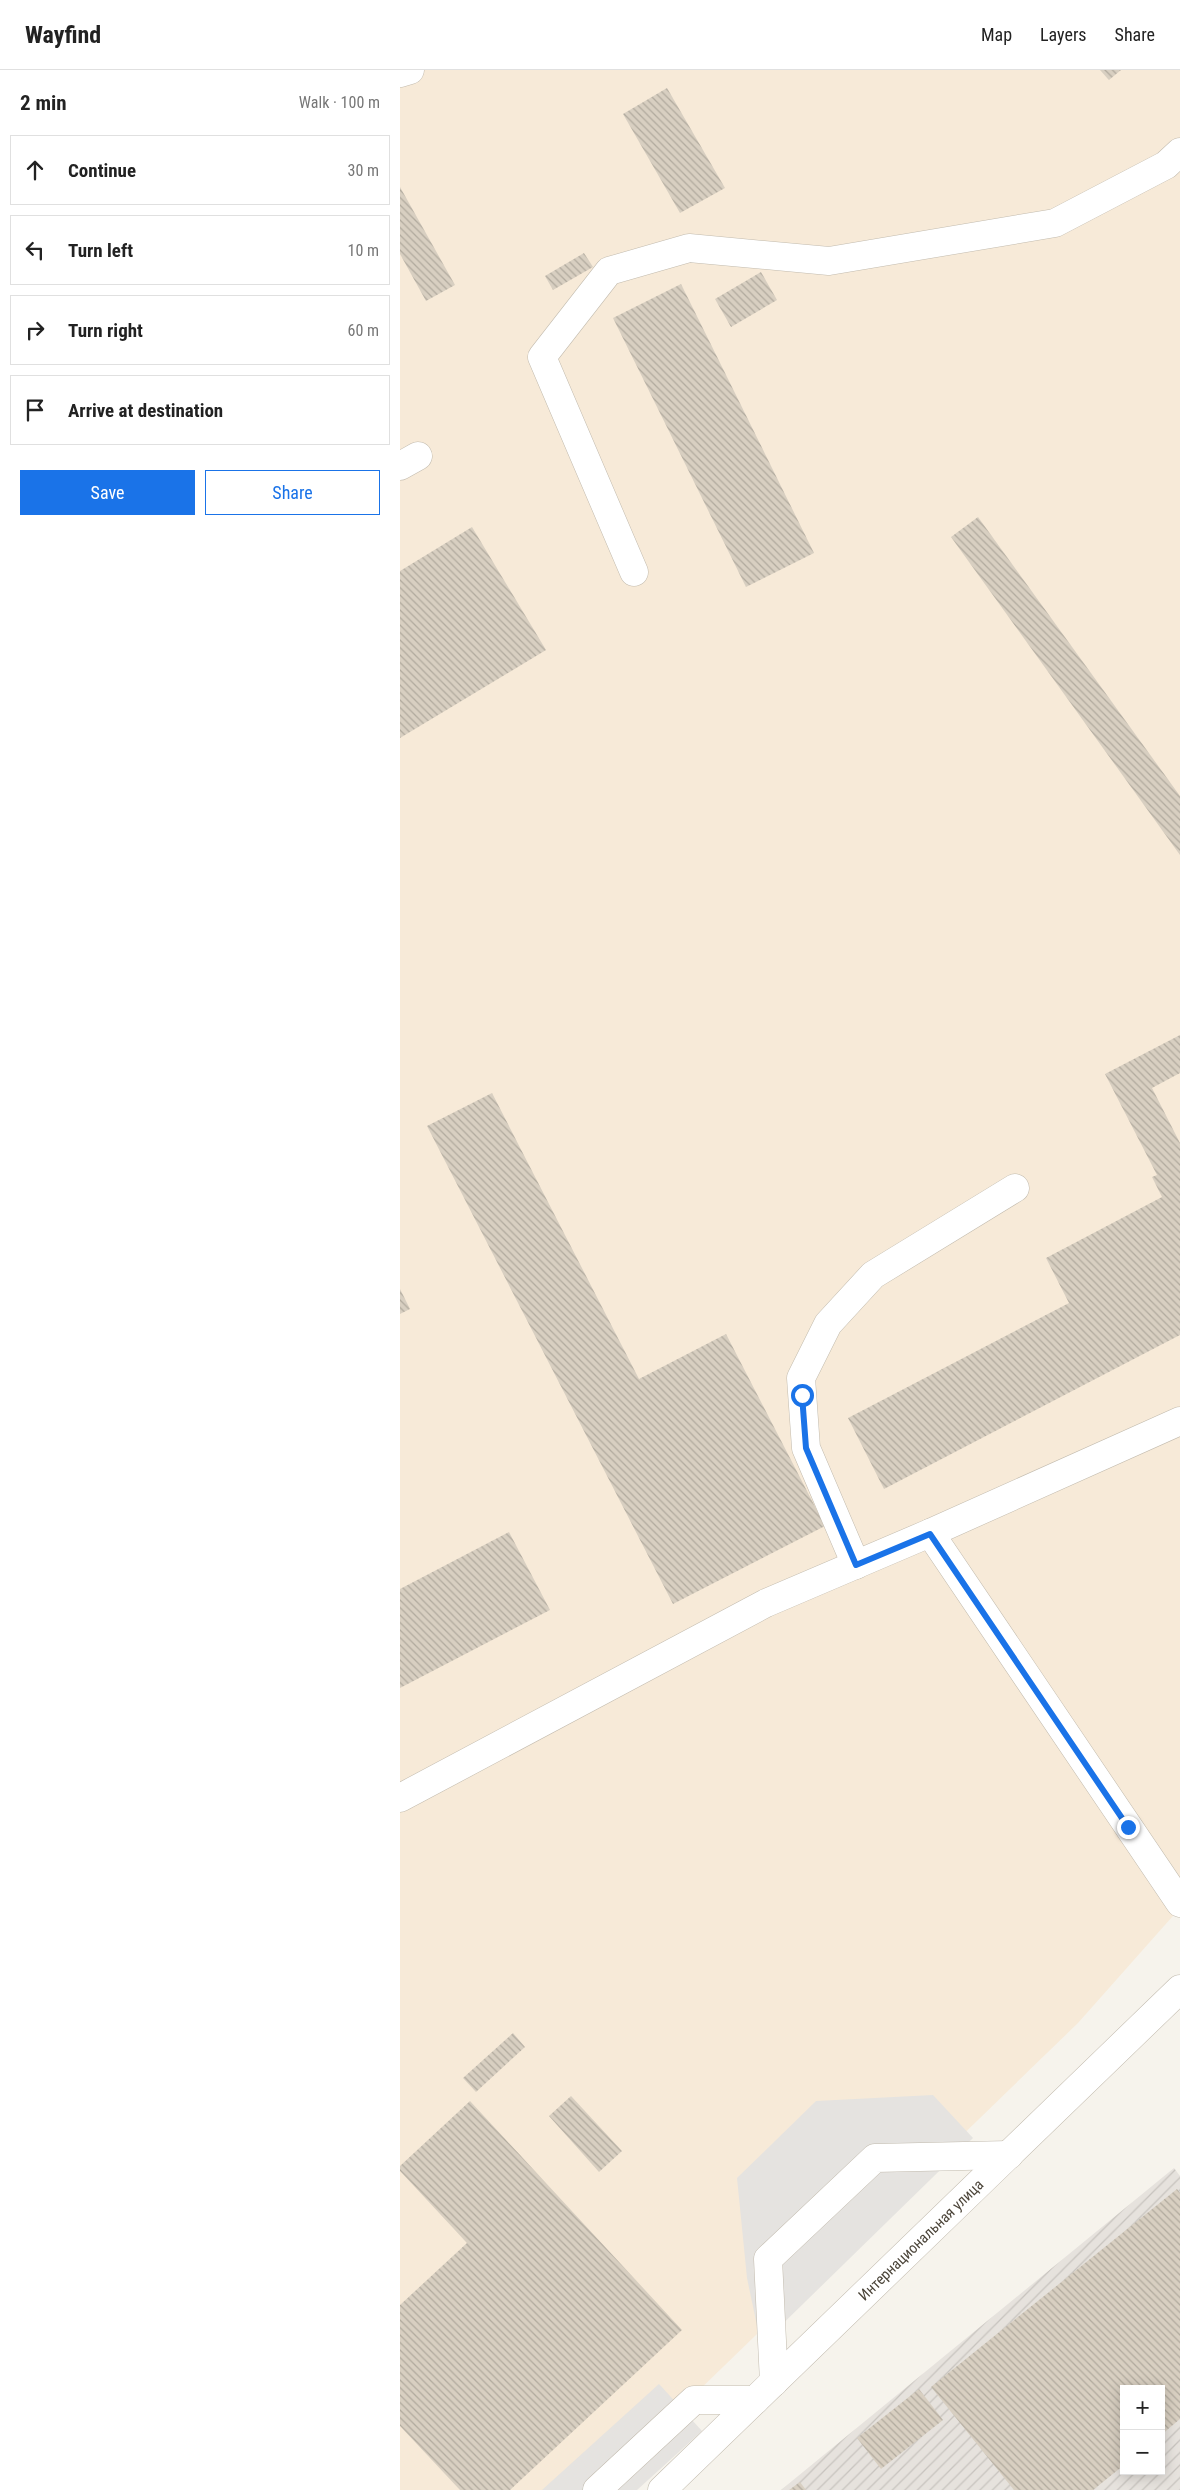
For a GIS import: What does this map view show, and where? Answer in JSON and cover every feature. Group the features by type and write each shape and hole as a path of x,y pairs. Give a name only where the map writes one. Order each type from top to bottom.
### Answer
{"street":[{"path":"400,74 410,70"},
{"path":"634,572 542,358 608,271 689,248 829,261 1056,223 1166,165 1180,152"},
{"path":"856,1565 806,1448 801,1378 828,1324 873,1275 1015,1188"},
{"path":"400,1798 766,1603 930,1534 1180,1421"},
{"path":"930,1534 1180,1903"},
{"name":"Интернациональная улица","path":"662,2490 1180,1989"},
{"path":"597,2490 694,2400 764,2391 768,2259 875,2158 1009,2155"}],"shaded area":[{"path":"400,70 1180,70 1180,1908 1078,2023 596,2490 400,2490"},
{"path":"933,2095 973,2138 761,2345 747,2278 737,2178 816,2101"},
{"path":"1174,2168 1180,2176 1180,2490 781,2490"},
{"path":"659,2384 702,2431 637,2490 542,2490"}],"building":[{"path":"1100,70 1121,70 1109,80"},
{"path":"667,88 725,188 680,213 623,114"},
{"path":"400,187 455,285 426,301 400,254"},
{"path":"584,253 593,267 553,290 545,276"},
{"path":"761,272 777,300 731,327 715,299"},
{"path":"681,284 814,553 746,587 613,318"},
{"path":"978,517 1180,796 1180,855 951,537"},
{"path":"472,527 546,650 400,738 400,571"},
{"path":"1180,1035 1180,1073 1152,1088 1180,1143 1180,1335 884,1489 848,1418 1069,1303 1046,1258 1162,1197 1152,1177 1157,1175 1105,1074"},
{"path":"492,1093 639,1379 726,1334 825,1526 673,1604 427,1126"},
{"path":"400,1289 410,1309 400,1314"},
{"path":"509,1532 550,1610 400,1688 400,1589"},
{"path":"513,2033 525,2047 476,2092 463,2078"},
{"path":"571,2096 622,2151 599,2172 549,2116"},
{"path":"470,2101 682,2330 510,2490 460,2490 400,2426 400,2305 467,2243 400,2171 400,2166"},
{"path":"1177,2189 1180,2193 1180,2419 1165,2432 1165,2385 1120,2385 1120,2468 1093,2490 1014,2490 931,2387"},
{"path":"919,2389 943,2420 881,2469 857,2438"},
{"path":"800,2482 806,2490 789,2490"}],"route":[{"path":"802,1395 806,1448 856,1565 930,1534 1128,1827"}]}
